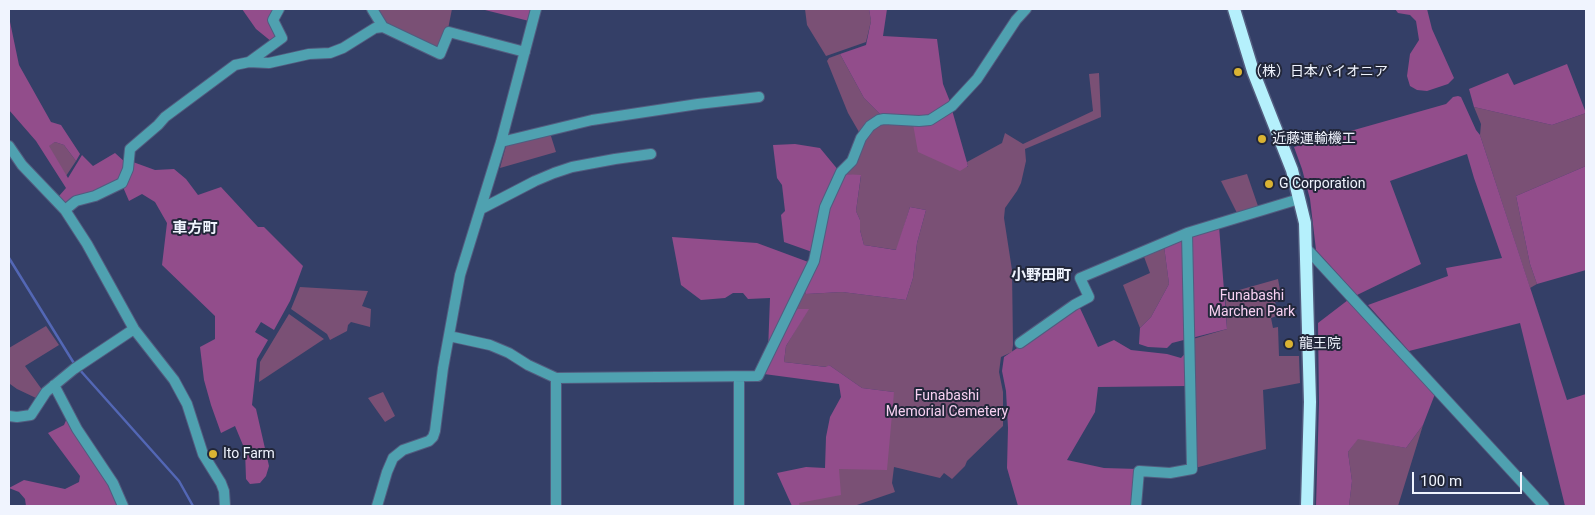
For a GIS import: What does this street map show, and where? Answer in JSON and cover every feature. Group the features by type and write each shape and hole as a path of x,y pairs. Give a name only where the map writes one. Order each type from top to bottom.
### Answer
{"main road":[{"path":"1234,9 1253,71 1292,170 1305,223 1310,402 1307,506"}],"street":[{"path":"249,62 282,38 272,20 279,9"},
{"path":"372,9 383,27"},
{"path":"377,506 393,458 403,450 429,441 433,437 460,275 501,142 536,9"},
{"path":"449,336 490,345 556,378 758,376 814,262 825,207 841,172 852,161 862,138 870,126 884,119 930,120 952,106 977,79 1016,20 1026,9"},
{"path":"65,210 76,201 96,196 122,183 128,169 130,149 158,125 165,116 224,72 235,66 249,62 269,63 309,54 330,53 343,48 375,28 383,27 440,54 449,32 524,52"},
{"path":"501,142 592,120 759,97"},
{"path":"9,146 22,165 65,210 87,244 134,329 174,380 187,404 200,445 224,491 225,506"},
{"path":"481,209 534,181 554,173 615,158 651,154"},
{"path":"1020,343 1074,305 1089,297 1080,278 1187,234 1300,199"},
{"path":"1136,506 1139,471 1170,472 1192,469 1187,234"},
{"path":"1306,249 1544,506"},
{"path":"9,416 31,415 46,392 54,385 77,366 134,329"},
{"path":"739,377 739,506"},
{"path":"556,378 556,506"},
{"path":"54,385 76,429 113,483 123,506"}],"green space":[{"path":"375,9 452,9 448,29 438,51 384,23"},
{"path":"805,9 869,9 871,21 866,42 826,56 807,25"},
{"path":"840,54 864,98 883,117 859,132 848,113 827,61 829,58"},
{"name":"Funabashi Memorial Cemetery","path":"1099,73 1101,117 1025,149 1026,161 1021,183 1005,208 1004,218 1012,270 1013,345 1012,352 1001,357 999,372 1003,392 1003,426 967,461 965,466 952,479 944,473 940,478 894,467 892,483 895,492 854,506 800,506 798,503 838,469 894,392 862,388 829,365 827,367 784,362 786,346 808,309 791,314 804,290 806,294 842,292 906,300 913,278 917,243 926,210 910,207 897,250 864,245 860,230 860,220 856,211 861,176 843,174 871,128 880,122 913,124 968,167 967,162 1002,143 1005,133 1023,144 1093,111 1089,74"},
{"path":"1474,107 1552,125 1586,113 1586,166 1516,196 1530,264 1537,284 1530,288 1480,135 1481,124"},
{"path":"550,133 556,152 500,168 506,146"},
{"path":"55,142 64,145 76,161 66,176 48,146"},
{"path":"1247,174 1259,209 1238,215 1221,181"},
{"path":"1164,246 1169,284 1151,317 1140,328 1123,285 1150,273 1143,254"},
{"name":"Funabashi Marchen Park","path":"1278,279 1282,301 1275,302 1279,315 1271,318 1273,328 1278,327 1279,356 1299,356 1300,383 1263,390 1266,449 1195,468 1193,339 1227,329 1225,294"},
{"path":"300,287 368,291 362,306 371,309 370,327 351,322 348,325 347,331 330,340 327,334 291,309"},
{"path":"289,314 324,339 259,382 260,362"},
{"path":"46,326 59,345 25,366 43,391 36,398 10,384 9,348"},
{"path":"383,392 395,416 385,422 368,398"},
{"path":"1423,425 1398,506 1349,506 1352,481 1348,452 1358,438 1406,448"}],"shaded area":[{"path":"242,9 275,9 279,36 272,42 256,29"},
{"path":"481,9 532,9 529,21"},
{"path":"869,9 887,9 883,36 937,39 943,84 951,104 929,118 883,117 864,98 840,54 866,45 871,21"},
{"path":"1395,9 1427,9 1432,29 1454,78 1448,84 1427,91 1417,90 1410,86 1407,76 1410,54 1419,40 1416,21 1410,15 1398,13"},
{"path":"9,17 19,65 51,122 61,125 80,154 76,161 64,145 55,142 49,146 68,178 82,155 93,166 115,153 125,162 119,182 67,205 59,196 66,188 36,141 9,110"},
{"path":"1567,64 1586,113 1552,125 1474,107 1469,89 1508,73 1514,85"},
{"path":"1453,97 1461,97 1480,135 1567,400 1586,394 1586,506 1565,506 1520,323 1409,351 1368,305 1448,276 1446,268 1502,258 1467,154 1390,181 1421,264 1357,295 1316,250 1310,199 1294,147 1446,104"},
{"path":"952,110 968,166 960,171 918,152 913,124"},
{"path":"795,144 820,148 839,171 815,253 784,242 781,215 785,211 782,185 777,178 773,145"},
{"path":"133,162 155,170 174,169 186,179 198,195 221,187 258,227 264,227 303,266 290,301 274,330 261,322 255,332 268,340 257,359 252,405 256,409 269,466 266,476 260,483 250,484 246,479 245,450 235,426 221,433 204,380 200,347 215,339 215,316 162,265 167,223 155,202 142,194 129,201 123,187"},
{"path":"1586,166 1586,270 1537,284 1530,264 1516,196"},
{"path":"843,174 861,175 856,211 860,220 860,230 864,245 896,250 910,207 926,210 917,243 913,278 906,300 842,292 806,294 804,290 827,207"},
{"path":"1219,226 1227,329 1172,343 1167,348 1148,347 1139,344 1140,328 1151,317 1169,284 1164,246"},
{"path":"672,237 757,243 811,263 768,351 770,298 748,299 743,293 733,293 725,298 701,300 681,285"},
{"path":"1348,300 1435,394 1423,425 1406,448 1358,439 1348,452 1352,481 1349,506 1316,506 1319,403 1318,323"},
{"path":"1079,306 1098,347 1114,340 1131,350 1167,354 1181,358 1189,349 1188,386 1098,387 1095,412 1067,460 1104,468 1138,469 1134,506 1018,506 1007,468 1008,428 1006,391 1002,371 1004,357"},
{"path":"798,309 809,309 786,346 784,362 826,367 829,365 862,388 894,392 887,470 839,469 841,495 799,503 800,506 792,506 777,473 806,467 825,468 826,437 830,417 841,397 839,384 764,374 791,314"},
{"path":"68,416 111,484 121,506 26,506 25,499 19,492 9,488 24,480 65,489 79,482 80,476 48,433 64,425"}],"waterway":[{"path":"9,258 75,365"},
{"path":"79,369 179,481 193,506"}],"place":[{"name":"（株）日本パイオニア","path":"1238,72"},
{"name":"近藤運輸機工","path":"1262,139"},
{"name":"G Corporation","path":"1269,184"},
{"name":"龍王院","path":"1289,344"},
{"name":"Ito Farm","path":"213,454"}],"district":[{"name":"車方町","path":"195,229"},
{"name":"小野田町","path":"1041,276"}]}
